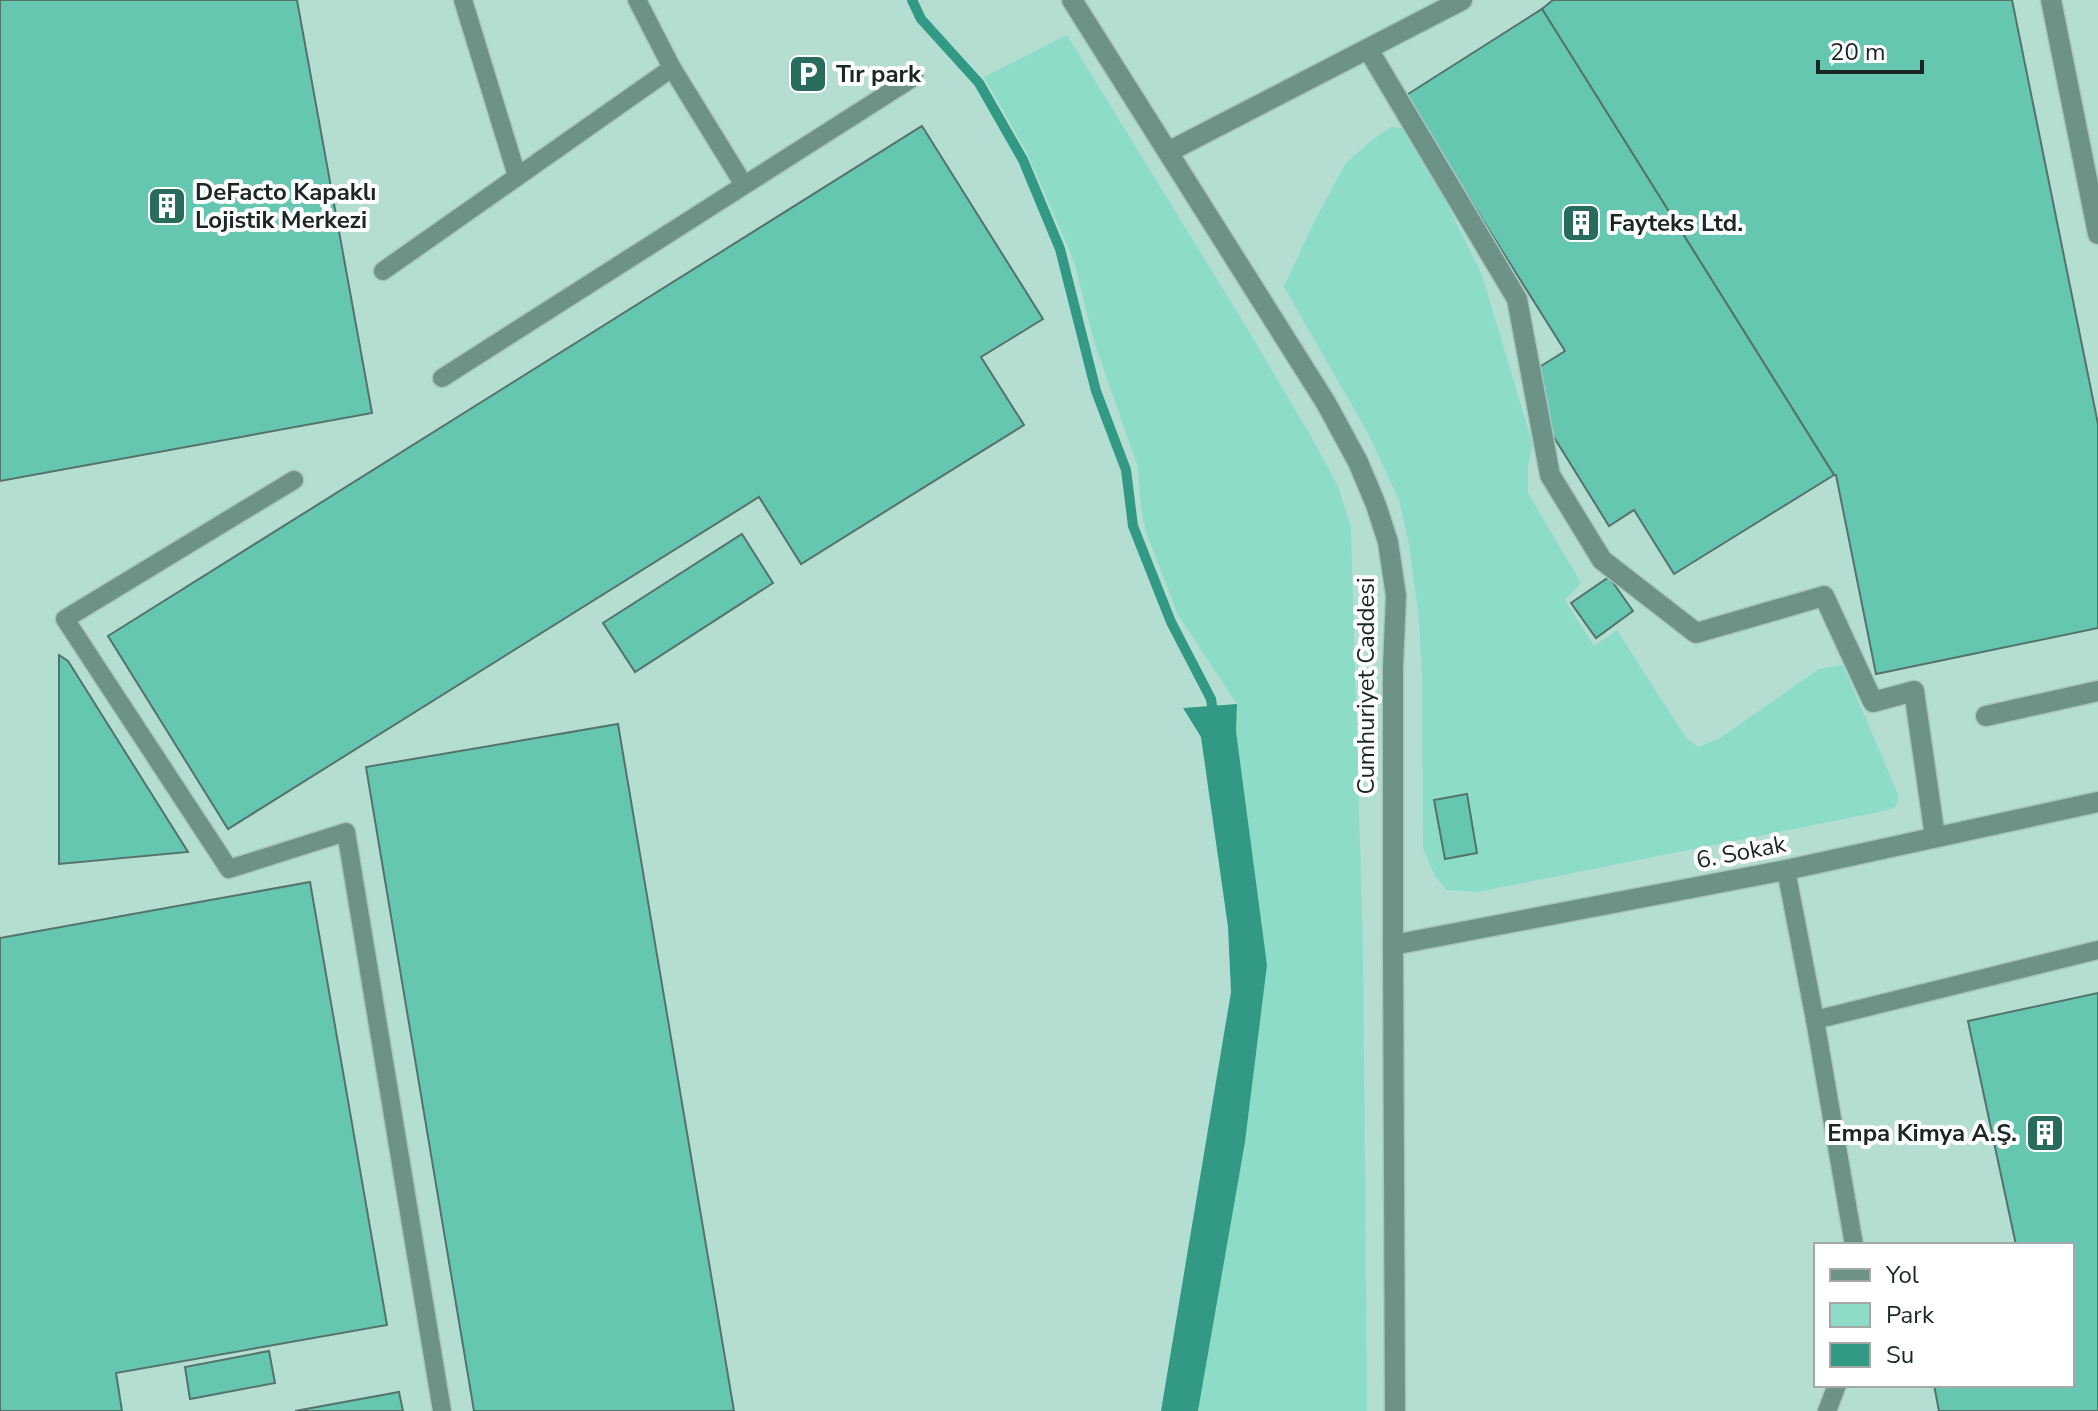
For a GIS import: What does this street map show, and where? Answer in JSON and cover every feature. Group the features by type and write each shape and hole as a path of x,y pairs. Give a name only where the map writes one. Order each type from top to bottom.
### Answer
{"street":[{"name":"Cumhuriyet Caddesi","path":"1073,0 1326,403 1358,462 1388,542 1396,596 1393,667 1395,1411"},
{"path":"1168,152 1462,0"},
{"path":"2051,0 2098,234"},
{"path":"1368,49 1517,299 1550,475 1602,560 1696,633 1824,596 1873,702 1914,691 1935,837"},
{"path":"1986,716 2098,691"},
{"name":"6. Sokak","path":"1393,945 1786,870 2098,802"}],"lane":[{"path":"463,0 517,176"},
{"path":"637,0 672,68 744,185"},
{"path":"383,271 672,68"},
{"path":"442,378 914,77"},
{"path":"294,480 65,619 229,869 346,832 442,1411"},
{"path":"1786,870 1854,1243"},
{"path":"1815,1020 2098,950"},
{"path":"1827,1411 1836,1387"}],"shaded area":[{"path":"0,0 2098,0 2098,1411 0,1411"}],"green space":[{"path":"1067,35 1310,435 1338,486 1351,527 1363,949 1367,1411 1198,1411 1245,1142 1267,965 1236,731 1237,704 1178,615 1146,532 1138,467 1094,342 1074,261 1027,153 984,77"},
{"path":"1391,127 1404,128 1422,153 1482,275 1533,445 1528,466 1528,493 1581,583 1565,600 1594,646 1617,630 1686,738 1699,747 1720,738 1819,669 1843,665 1899,797 1896,807 1477,892 1447,890 1435,876 1423,848 1419,619 1409,544 1399,500 1368,433 1284,287 1346,163"}],"water":[{"path":"1237,704 1236,731 1267,965 1245,1142 1198,1411 1161,1411 1231,992 1228,927 1201,737 1183,708"}],"building":[{"name":"DeFacto Kapaklı Lojistik Merkezi","path":"0,0 297,0 372,413 0,481"},
{"path":"1553,0 2012,0 2098,424 2098,628 1876,674 1836,475 1542,9"},
{"name":"Fayteks Ltd.","path":"1542,9 1834,475 1674,574 1634,510 1609,526 1529,397 1533,371 1565,351 1405,96"},
{"path":"922,126 1043,319 981,357 1024,425 801,564 759,497 228,829 108,636"},
{"path":"742,534 773,583 635,672 603,623"},
{"path":"1609,577 1633,611 1596,638 1571,603"},
{"path":"59,655 68,661 188,852 59,864"},
{"path":"618,724 734,1411 474,1411 366,767"},
{"path":"1467,794 1477,853 1445,859 1434,800"},
{"path":"310,882 387,1325 116,1373 122,1411 0,1411 0,938"},
{"name":"Empa Kimya A.Ş.","path":"2098,993 2098,1411 1939,1411 1934,1387 2074,1387 2074,1243 2016,1243 1968,1021"},
{"path":"269,1351 275,1383 190,1399 185,1367"},
{"path":"399,1392 403,1411 295,1411"}],"waterway":[{"path":"912,0 921,19 979,83 1023,160 1060,249 1096,391 1126,470 1133,526 1171,622 1211,699 1214,719"}],"place":[{"name":"Tır park","path":"808,74"},
{"name":"DeFacto Kapaklı Lojistik Merkezi","path":"167,206"},
{"name":"Fayteks Ltd.","path":"1581,223"},
{"name":"Empa Kimya A.Ş.","path":"2045,1133"}]}
